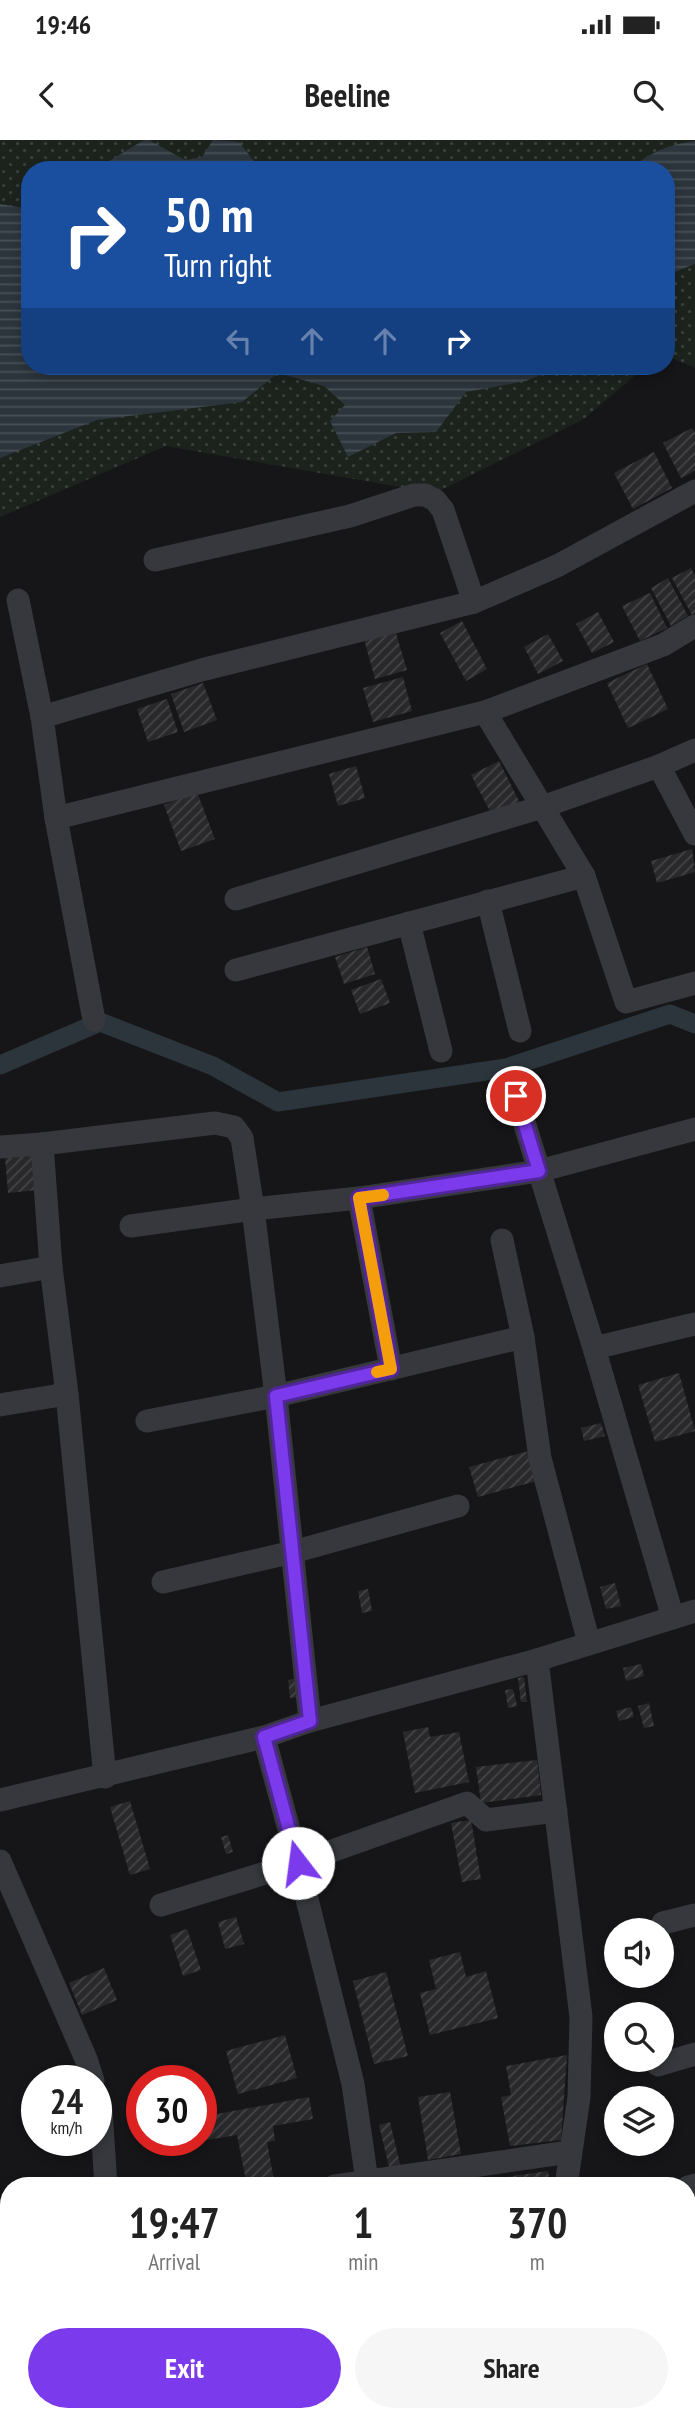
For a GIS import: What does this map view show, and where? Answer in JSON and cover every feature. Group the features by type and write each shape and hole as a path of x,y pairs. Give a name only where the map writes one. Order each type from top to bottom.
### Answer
{"street":[{"path":"42,717 205,669 474,602 557,566 695,492"},
{"path":"155,560 350,516 414,495 425,495 435,499 443,510 474,602"},
{"path":"18,600 42,717 56,818 94,1020"},
{"path":"56,818 485,712 663,645 695,626"},
{"path":"485,712 584,876 626,1002 695,983"},
{"path":"236,899 542,807 659,766 695,750"},
{"path":"659,766 695,834"},
{"path":"236,970 584,876"},
{"path":"488,901 520,1031"},
{"path":"408,923 441,1051"},
{"path":"516,1096 594,1348 673,1618"},
{"path":"0,1147 226,1124 234,1127 242,1138 276,1396 310,1721"},
{"path":"131,1226 359,1198 539,1171 695,1129"},
{"path":"41,1144 51,1266 67,1394 105,1777"},
{"path":"359,1198 391,1369"},
{"path":"502,1240 523,1337 540,1458 589,1643"},
{"path":"0,1276 51,1266"},
{"path":"594,1348 695,1324"},
{"path":"147,1421 276,1396 523,1337"},
{"path":"0,1405 67,1394"},
{"path":"163,1582 293,1552 458,1506"},
{"path":"0,1800 264,1737 310,1721 537,1660 695,1611"},
{"path":"537,1660 581,2017 579,2097 567,2177"},
{"path":"264,1737 353,2084 366,2177"},
{"path":"161,1905 298,1863 467,1803 486,1820 555,1811"},
{"path":"0,1861 88,2065"},
{"path":"674,1920 695,1915"},
{"path":"674,2061 695,2054"},
{"path":"395,2177 569,2152"},
{"path":"104,2156 105,2177"}],"shaded area":[{"path":"0,140 695,140 695,368 675,359 675,161 21,161 21,375 635,375 584,419 435,493 166,446 0,517"},
{"path":"144,140 149,140 185,160 202,157 213,140 239,142 254,161 109,161"},
{"path":"695,141 695,264 675,272 675,161 641,161 677,144"},
{"path":"0,204 21,208 21,375 276,375 242,402 97,420 0,458"},
{"path":"285,375 540,375 526,381 466,392 436,432 396,433 348,457 330,421 345,405 324,386"}],"building":[{"path":"692,428 695,433 695,471 681,478 663,443"},
{"path":"654,452 672,488 633,509 614,473"},
{"path":"691,568 695,576 695,613 692,615 672,578"},
{"path":"668,578 688,616 671,626 651,588"},
{"path":"650,593 667,628 640,641 622,606"},
{"path":"598,612 614,642 592,653 576,624"},
{"path":"462,621 487,669 466,681 440,633"},
{"path":"395,630 407,670 375,679 364,639"},
{"path":"548,634 563,661 538,674 524,647"},
{"path":"647,664 668,709 628,728 607,683"},
{"path":"403,677 412,711 373,722 363,688"},
{"path":"203,683 217,720 184,732 171,694"},
{"path":"167,699 178,732 148,742 137,709"},
{"path":"499,761 521,805 494,819 471,775"},
{"path":"356,766 365,798 338,806 329,774"},
{"path":"197,792 215,839 181,851 164,805"},
{"path":"692,849 695,872 657,883 651,861"},
{"path":"367,947 375,974 344,984 335,957"},
{"path":"381,979 390,1003 360,1014 351,990"},
{"path":"33,1156 37,1190 8,1193 5,1158"},
{"path":"679,1373 695,1431 655,1442 638,1385"},
{"path":"601,1423 605,1436 584,1441 581,1428"},
{"path":"529,1451 537,1481 478,1497 469,1467"},
{"path":"615,1583 621,1606 606,1609 600,1587"},
{"path":"368,1589 372,1611 362,1613 358,1591"},
{"path":"641,1664 644,1676 626,1681 623,1668"},
{"path":"524,1677 527,1702 521,1702 518,1678"},
{"path":"297,1678 300,1697 290,1698 288,1680"},
{"path":"513,1689 517,1706 508,1708 505,1690"},
{"path":"649,1703 654,1726 644,1728 638,1706"},
{"path":"631,1707 634,1717 619,1721 616,1711"},
{"path":"428,1727 430,1737 459,1732 469,1782 415,1793 403,1732"},
{"path":"537,1760 541,1795 481,1803 476,1767"},
{"path":"130,1801 150,1869 130,1875 110,1807"},
{"path":"471,1820 481,1879 462,1882 451,1823"},
{"path":"228,1835 233,1852 226,1854 221,1837"},
{"path":"236,1917 244,1944 225,1949 218,1922"},
{"path":"187,1929 201,1970 183,1976 170,1935"},
{"path":"460,1952 466,1977 486,1971 498,2018 430,2035 420,1993 436,1989 429,1960"},
{"path":"104,1968 117,2000 82,2015 69,1983"},
{"path":"386,1972 408,2056 374,2064 353,1981"},
{"path":"285,2035 297,2078 238,2094 226,2051"},
{"path":"567,2055 561,2140 510,2146 501,2097 511,2095 506,2066"},
{"path":"450,2092 461,2154 428,2160 418,2097"},
{"path":"309,2097 313,2119 273,2126 275,2141 267,2142 273,2177 245,2177 237,2135 217,2138 217,2114"},
{"path":"390,2122 401,2168 390,2171 379,2125"},
{"path":"548,2171 549,2177 507,2177"}],"waterway":[{"path":"0,1065 100,1022 213,1066 278,1102 506,1068 670,1014 695,1024"}],"slow traffic":[{"path":"377,1372 391,1369 359,1198 383,1195"}],"route":[{"path":"298,1863 264,1737 310,1721 276,1396 391,1369 359,1198 539,1171 516,1096"}]}
